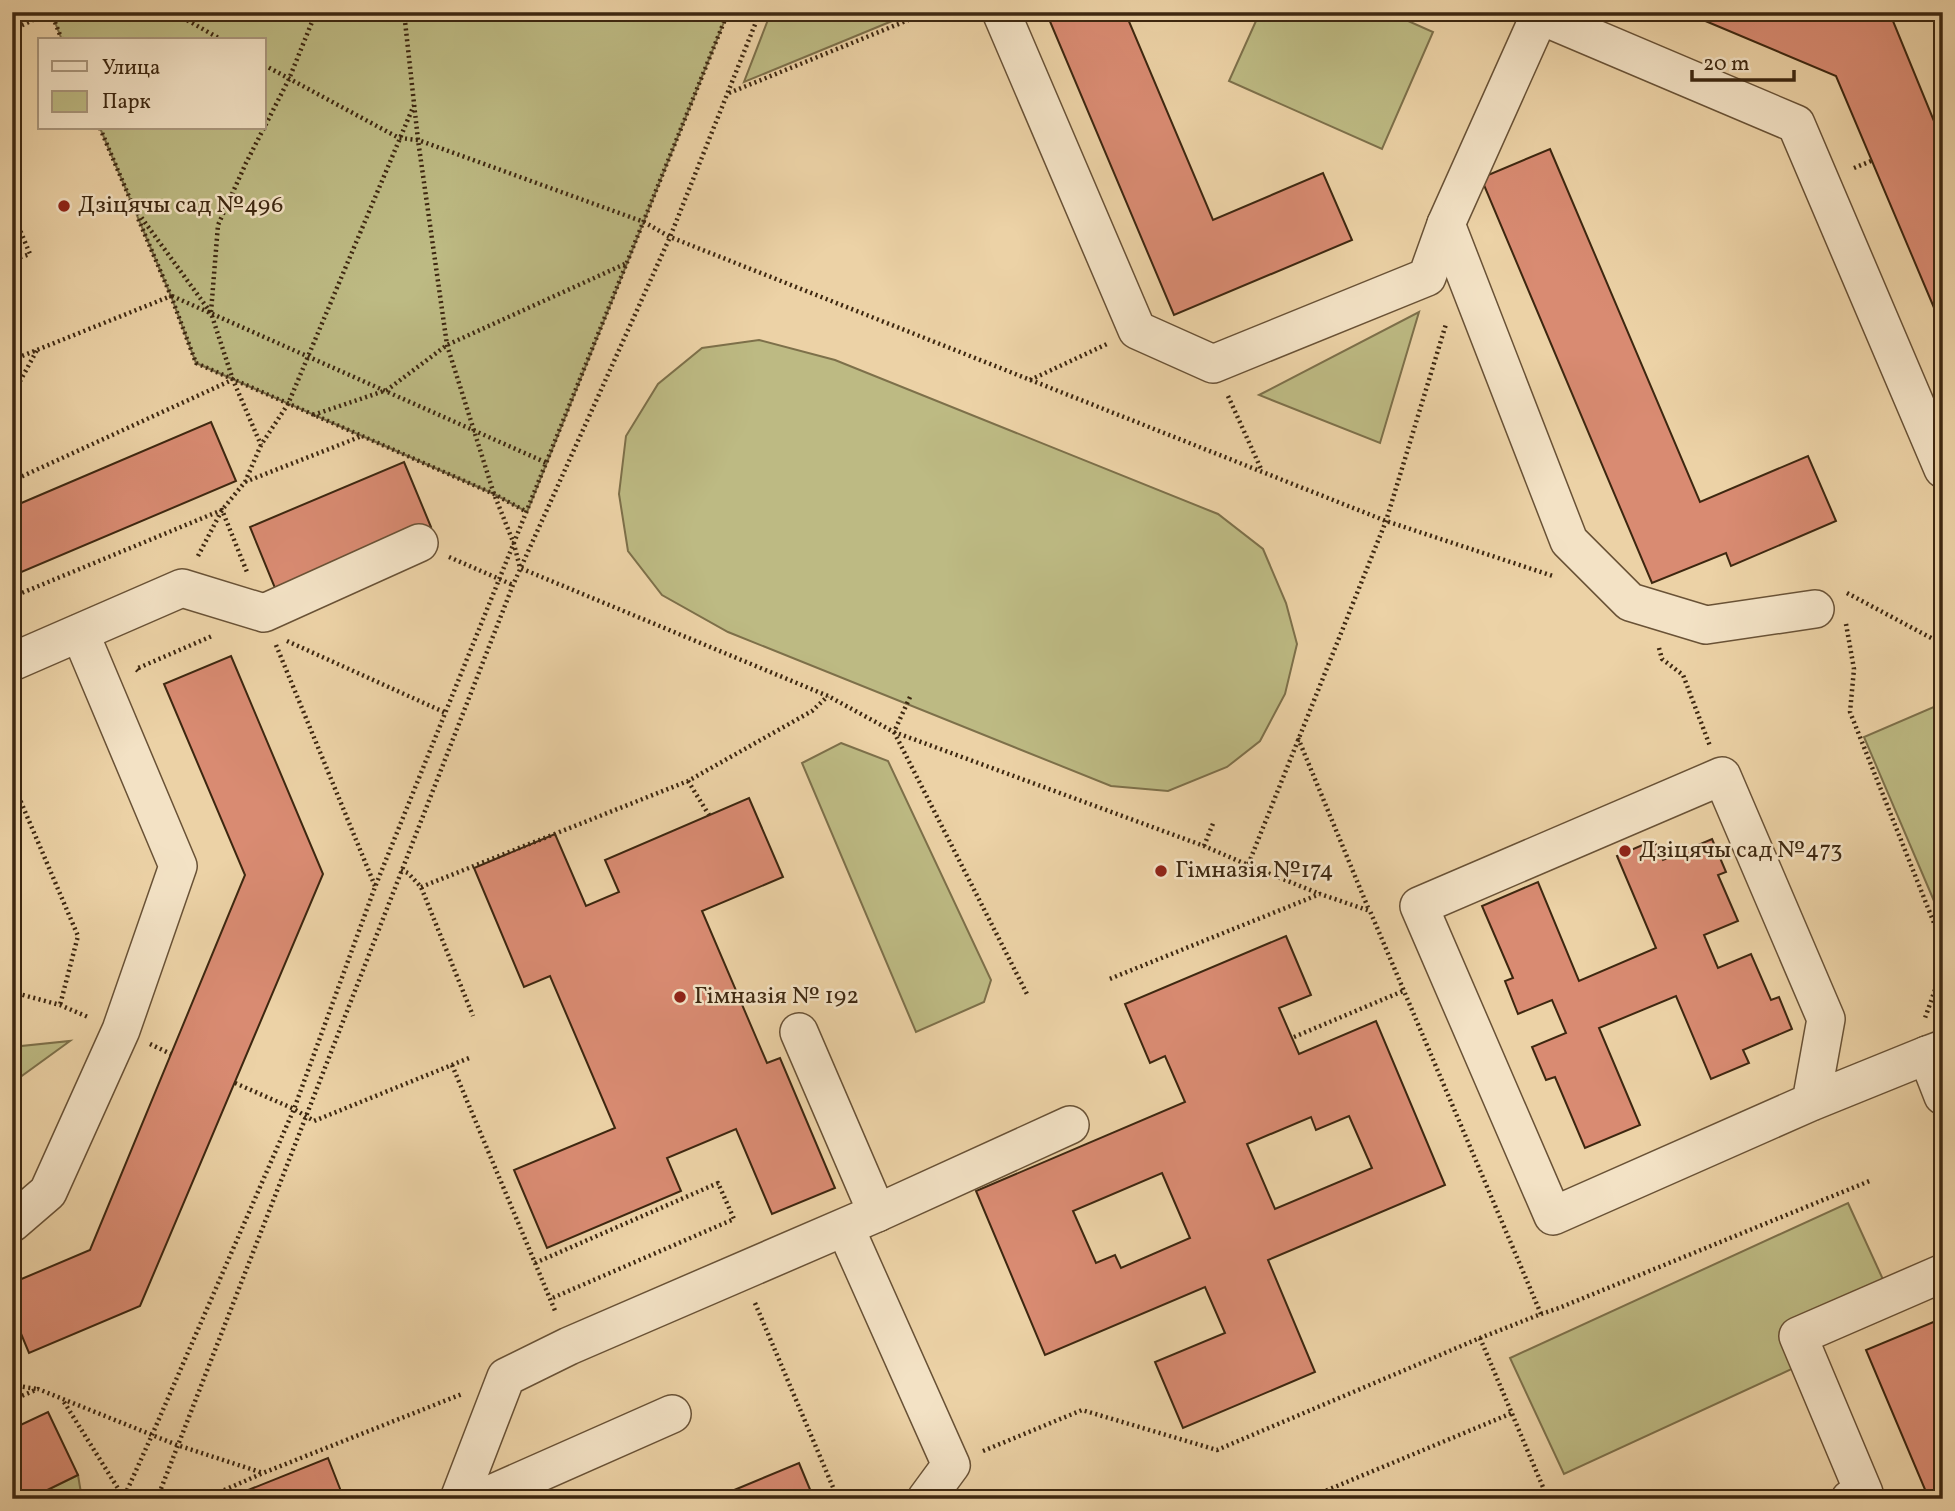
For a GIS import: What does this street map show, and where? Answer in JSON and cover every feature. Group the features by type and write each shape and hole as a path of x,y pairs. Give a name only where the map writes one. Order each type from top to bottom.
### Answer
{"lane":[{"path":"1001,12 1137,330 1213,364 1427,277 1446,224 1537,13 1796,124 1943,469"},
{"path":"1446,224 1569,541 1630,602 1706,625 1834,607"},
{"path":"12,662 182,588 268,624 419,543"},
{"path":"12,1223 48,1192 121,1030 178,866 80,633"},
{"path":"1811,1102 1826,1019 1721,776 1419,906 1553,1216 1811,1102 1935,1052 1943,1096"},
{"path":"799,1031 877,1213"},
{"path":"459,1499 506,1377 569,1346 877,1213 1070,1125"},
{"path":"852,1243 951,1465 926,1499"},
{"path":"1850,1499 1864,1493 1798,1336 1943,1273"},
{"path":"480,1499 672,1414"}],"path":[{"path":"51,12 61,38"},
{"path":"173,12 218,38"},
{"path":"266,124 289,79 316,12"},
{"path":"404,12 418,140 447,345 520,568"},
{"path":"123,1498 294,1109 375,887 728,12"},
{"path":"157,1499 513,585 670,237 760,12"},
{"path":"729,93 928,12"},
{"path":"12,30 35,19"},
{"path":"266,66 400,138 418,140 644,222 670,237 1386,521 1553,576"},
{"path":"182,588 222,510 244,482 261,445 288,404 414,105"},
{"path":"101,130 171,296 196,363 494,494 527,512"},
{"path":"211,313 218,225 263,130"},
{"path":"133,206 211,313 233,380 261,445"},
{"path":"12,211 30,254 12,260"},
{"path":"312,415 387,390 447,345 627,263"},
{"path":"12,359 171,296 547,463"},
{"path":"1248,865 1386,521 1447,321"},
{"path":"1030,380 1137,330"},
{"path":"12,396 37,349"},
{"path":"1213,364 1262,471"},
{"path":"12,481 233,380"},
{"path":"244,482 362,435"},
{"path":"12,597 222,510"},
{"path":"222,510 375,887"},
{"path":"419,543 513,585"},
{"path":"520,568 828,696 894,732 1204,846 1320,894 1370,911"},
{"path":"1834,607 1943,642"},
{"path":"1834,607 1854,669 1850,712 1940,938 1941,972 1920,1032 1935,1052"},
{"path":"268,624 446,713"},
{"path":"136,668 213,635"},
{"path":"1658,638 1662,659 1683,675 1721,776"},
{"path":"421,887 688,781 812,711 828,696"},
{"path":"894,732 910,697"},
{"path":"894,732 1028,996"},
{"path":"1298,738 1541,1314"},
{"path":"12,781 78,936 60,1005"},
{"path":"688,781 709,816"},
{"path":"1204,846 1214,821"},
{"path":"401,870 408,873 421,887 473,1016"},
{"path":"1107,980 1320,894"},
{"path":"1294,1037 1403,991"},
{"path":"235,1083 294,1109 314,1121 469,1058"},
{"path":"452,1065 569,1346"},
{"path":"951,1465 1083,1410 1217,1450 1480,1338 1872,1180"},
{"path":"535,1263 718,1183 734,1219 550,1299"},
{"path":"741,1271 838,1499"},
{"path":"1480,1338 1548,1499"},
{"path":"204,1499 506,1377"},
{"path":"12,1385 38,1389 177,1446 263,1473"},
{"path":"12,1399 38,1389"},
{"path":"63,1401 123,1498"},
{"path":"1306,1499 1511,1413"}],"green space":[{"path":"51,12 728,12 527,512 494,494 196,363 171,296 101,130 266,130 266,38 61,38"},
{"path":"771,12 914,12 744,82"},
{"path":"1260,12 1388,12 1433,32 1382,149 1229,81"},
{"path":"1419,312 1380,443 1259,395"},
{"path":"759,340 835,360 1218,514 1263,549 1286,603 1297,644 1285,694 1260,741 1227,767 1168,791 1111,786 728,632 662,595 628,551 619,494 626,436 658,384 702,348"},
{"path":"1943,703 1943,922 1864,737"},
{"path":"841,743 888,761 991,980 984,1002 916,1032 802,763"},
{"path":"70,1041 12,1083 12,1047"},
{"path":"1848,1203 1886,1286 1796,1367 1564,1474 1510,1358"},
{"path":"78,1475 82,1499 29,1499"}],"building":[{"path":"1046,12 1125,12 1213,220 1323,173 1352,240 1174,315"},
{"path":"1684,12 1872,12 1893,21 1943,143 1943,329 1836,76"},
{"path":"1550,149 1700,502 1808,456 1836,521 1731,566 1726,553 1652,583 1481,178"},
{"path":"211,422 236,481 12,576 12,507"},
{"path":"404,462 431,527 277,593 250,527"},
{"path":"231,656 323,874 140,1306 29,1353 12,1312 12,1283 90,1250 245,875 164,684"},
{"path":"749,798 783,877 702,911 767,1063 780,1058 835,1188 772,1214 736,1129 667,1158 681,1191 547,1248 514,1170 615,1128 550,976 524,987 474,868 555,834 586,906 619,892 605,860"},
{"path":"1712,839 1726,872 1718,875 1738,921 1704,935 1718,968 1751,954 1771,1000 1779,997 1792,1029 1743,1050 1749,1063 1711,1079 1676,996 1599,1028 1640,1125 1585,1148 1555,1077 1546,1080 1532,1047 1566,1033 1552,1000 1518,1014 1505,981 1513,978 1482,906 1538,882 1579,981 1656,948 1617,856 1654,840 1663,860"},
{"path":"1286,936 1311,995 1279,1008 1299,1054 1376,1021 1445,1185 1268,1260 1315,1372 1183,1428 1155,1362 1225,1333 1205,1287 1045,1355 976,1191 1185,1102 1165,1056 1150,1063 1125,1004","holes":["1349,1116 1372,1168 1275,1209 1247,1144 1311,1117 1316,1130","1162,1173 1190,1238 1121,1268 1115,1255 1096,1263 1073,1211"]},
{"path":"1943,1318 1943,1499 1929,1499 1866,1350"},
{"path":"48,1412 78,1475 29,1499 12,1499 12,1429"},
{"path":"328,1458 344,1499 226,1499"},
{"path":"799,1463 814,1499 714,1499 727,1493"}],"place":[{"name":"Дзіцячы сад №496","path":"64,206"},
{"name":"Дзіцячы сад №473","path":"1625,851"},
{"name":"Гімназія №174","path":"1161,871"},
{"name":"Гімназія № 192","path":"680,997"}]}
